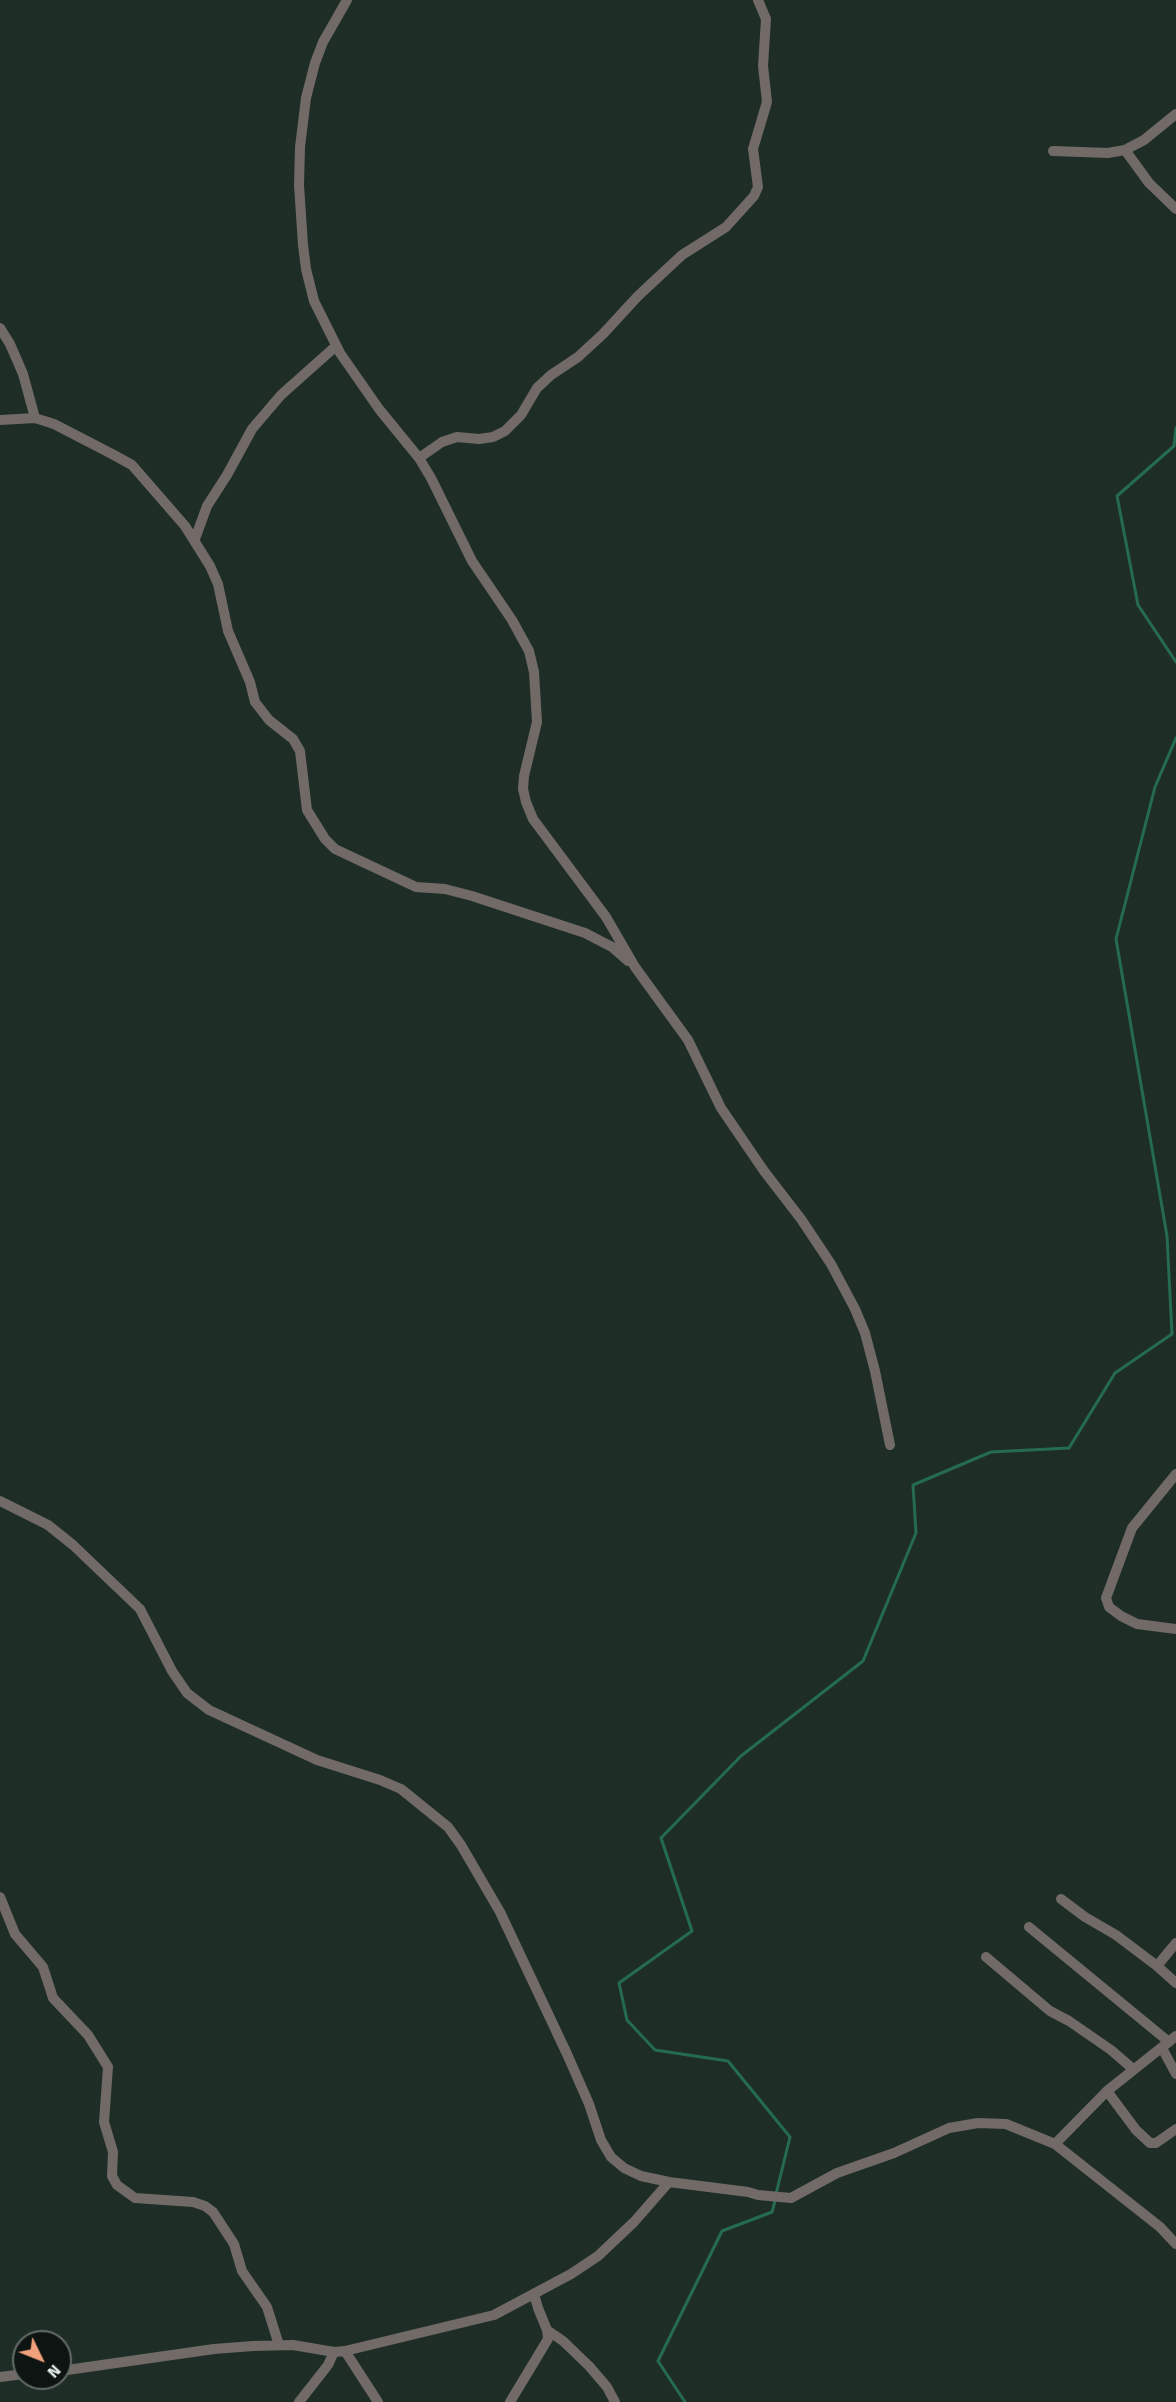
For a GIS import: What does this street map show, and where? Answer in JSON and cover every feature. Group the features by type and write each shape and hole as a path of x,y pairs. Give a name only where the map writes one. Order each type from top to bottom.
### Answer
{"street":[{"path":"347,0 323,42 315,63 306,98 300,147 299,185 306,269 314,301 336,346 379,409 419,458 472,561 512,620 529,651 534,672 537,722 524,776 526,802 546,839 606,917 635,967 688,1040 721,1108 831,1264 865,1332 890,1445"},
{"path":"419,458 442,442 457,437 479,439 505,432 521,415 537,388 551,375 578,357 682,255 726,227 754,196 758,187 753,149 765,115 767,96 763,66 766,19 759,0"},
{"path":"1053,152 1108,153 1125,150 1144,140 1176,114"},
{"path":"1125,150 1149,183 1176,209"},
{"path":"0,328 23,374 35,418"},
{"path":"195,539 207,506 252,429 281,395 336,346"},
{"path":"0,420 35,418 54,424 132,465 171,508 195,539 218,584 228,631 255,702 269,720 293,739 300,750 307,810 325,839 349,856 416,887 445,889 472,896 601,940 635,967"},
{"path":"1176,1474 1132,1528 1106,1598 1109,1606 1121,1616 1137,1624 1176,1629"},
{"path":"0,1501 48,1525 73,1545 140,1609 172,1671 188,1693 209,1710 317,1760 401,1789 447,1827 461,1845 500,1912 589,2104 601,2140 611,2157 624,2168 641,2176 669,2182 790,2198 837,2174 961,2125 1006,2124 1055,2144 1160,2227 1176,2244"},
{"path":"0,1897 15,1934 43,1967 53,1998 88,2036 108,2067 103,2110 104,2122 113,2152 112,2176 117,2185 135,2198 193,2202 213,2212 234,2244 242,2271 267,2307 275,2325 279,2345"},
{"path":"1061,1899 1085,1917 1116,1935 1176,1983"},
{"path":"1029,1926 1169,2042 1176,2074"},
{"path":"1157,1966 1176,1942"},
{"path":"986,1957 1050,2011 1069,2021 1111,2050 1133,2069"},
{"path":"1055,2144 1107,2091 1169,2042"},
{"path":"1107,2091 1136,2130 1150,2143 1156,2143 1176,2129"},
{"path":"72,2370 214,2349 292,2344 339,2352 494,2315 571,2274 598,2256 634,2222 669,2182"},
{"path":"510,2402 548,2339 534,2294"},
{"path":"547,2330 563,2341 589,2366 607,2387 615,2402"},
{"path":"299,2402 339,2352"},
{"path":"339,2352 378,2402"}],"waterway":[{"path":"1176,428 1174,446 1117,496 1138,605 1176,662"},
{"path":"776,2194 790,2137 728,2061 655,2050 627,2020 619,1983 692,1931 661,1838 741,1756 863,1661 916,1533 913,1485 991,1452 1069,1448 1115,1373 1172,1334 1167,1236 1116,939 1155,787 1176,738"},
{"path":"685,2402 658,2361 722,2231 772,2212 775,2201"}]}
